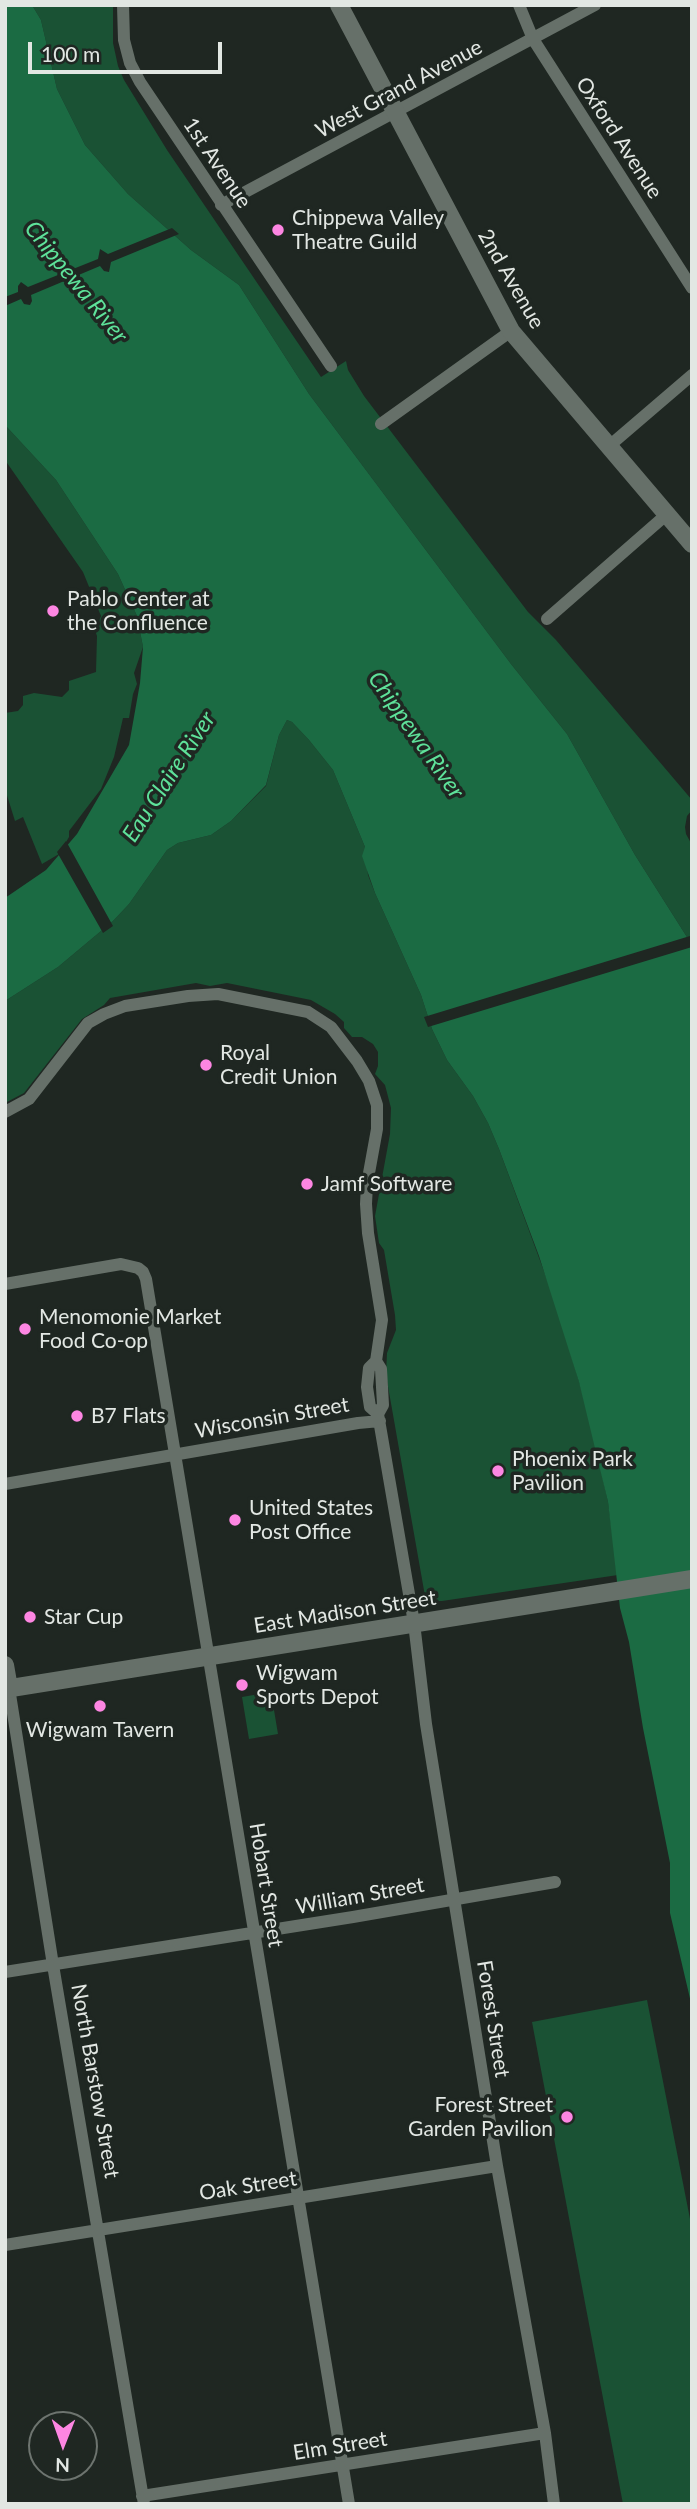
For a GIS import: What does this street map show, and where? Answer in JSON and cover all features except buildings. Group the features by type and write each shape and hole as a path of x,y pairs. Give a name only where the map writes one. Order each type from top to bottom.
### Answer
{"main road":[{"name":"2nd Avenue","path":"339,5 511,331 692,544"},
{"name":"East Madison Street","path":"7,1689 692,1579"},
{"name":"North Barstow Street","path":"5,1665 7,1689"}],"street":[{"name":"1st Avenue","path":"123,5 124,40 130,63 140,82 331,366"},
{"name":"Oxford Avenue","path":"519,5 533,39 692,288"},
{"name":"West Grand Avenue","path":"221,205 595,5"},
{"path":"381,424 511,331"},
{"path":"608,447 692,375"},
{"path":"547,620 666,515"},
{"name":"Forest Street","path":"5,1112 19,1106 37,1091 88,1023 125,1006 188,996 218,995 308,1012 321,1019 339,1036 369,1081 377,1105 377,1129 366,1204 382,1320 376,1362 369,1368 367,1387 370,1407 379,1418 414,1623 426,1724 497,2166 545,2433 554,2504"},
{"name":"Hobart Street","path":"5,1284 121,1264 132,1265 143,1272 349,2504"},
{"name":"Wisconsin Street","path":"5,1484 379,1418"},
{"name":"North Barstow Street","path":"7,1689 143,2500"},
{"name":"William Street","path":"5,1972 555,1882"},
{"name":"Oak Street","path":"5,2245 497,2166"},
{"name":"Elm Street","path":"143,2500 545,2433"}],"shaded area":[{"path":"32,5 113,5 113,43 124,80 167,150 321,377 346,361 348,370 364,396 528,612 556,640 692,800 692,810 687,816 685,827 692,845 692,945 635,855 567,734 511,664 309,394 239,285 191,250 128,194 85,145 57,89 41,20"},
{"path":"5,425 56,480 118,574 137,616 143,647 134,673 137,684 129,718 123,718 114,757 101,789 69,831 69,837 59,854 42,864 23,817 15,821 5,789 5,713 18,711 23,705 23,696 34,693 62,697 69,690 69,681 96,672 97,636 94,627 101,616 83,572 5,460"},
{"path":"287,720 309,740 333,770 365,847 368,875 421,995 432,1029 447,1060 473,1096 499,1149 556,1304 589,1415 608,1502 618,1575 442,1601 425,1596 386,1375 387,1353 396,1330 395,1315 375,1216 390,1134 391,1108 385,1085 375,1074 378,1052 373,1044 362,1037 352,1037 344,1028 344,1022 335,1014 311,1000 227,983 210,986 196,983 110,998 82,1019 24,1093 5,1103 5,1001 58,967 113,921 129,904 167,850 178,843 211,835 231,821 266,786 279,735"},
{"path":"271,1692 278,1734 249,1739 242,1697"},
{"path":"647,2000 692,2229 692,2504 623,2504 532,2022"}],"water":[{"path":"5,5 32,5 41,20 57,89 85,145 128,194 191,250 239,285 309,394 511,664 567,734 635,855 692,945 692,2007 670,1913 670,1863 629,1642 620,1608 608,1502 579,1382 539,1256 499,1149 473,1096 447,1060 432,1029 421,995 375,893 362,856 365,847 333,770 309,740 287,720 279,735 266,785 231,821 211,835 178,843 167,850 129,904 113,921 58,967 5,1001 5,898 46,870 77,834 129,745 140,683 143,647 137,616 118,574 56,480 5,425"}],"pier":[{"path":"172,228 179,234 111,262 109,272 100,266 31,295 30,305 24,304 21,299 5,306 5,297 18,292 21,282 28,287 98,259 100,249 108,254"},
{"path":"66,841 113,926 103,933 57,852"},
{"path":"690,936 692,947 428,1027 424,1017"}],"place":[{"name":"Chippewa Valley Theatre Guild","path":"278,230"},
{"name":"Pablo Center at the Confluence","path":"53,611"},
{"name":"Royal Credit Union","path":"206,1065"},
{"name":"Jamf Software","path":"307,1184"},
{"name":"Menomonie Market Food Co-op","path":"25,1329"},
{"name":"B7 Flats","path":"77,1416"},
{"name":"Phoenix Park Pavilion","path":"498,1471"},
{"name":"United States Post Office","path":"235,1520"},
{"name":"Star Cup","path":"30,1617"},
{"name":"Wigwam Sports Depot","path":"242,1685"},
{"name":"Wigwam Tavern","path":"100,1706"},
{"name":"Forest Street Garden Pavilion","path":"567,2117"}],"water label":[{"name":"Chippewa River","path":"76,282"},
{"name":"Chippewa River","path":"416,735"},
{"name":"Eau Claire River","path":"169,777"}]}
